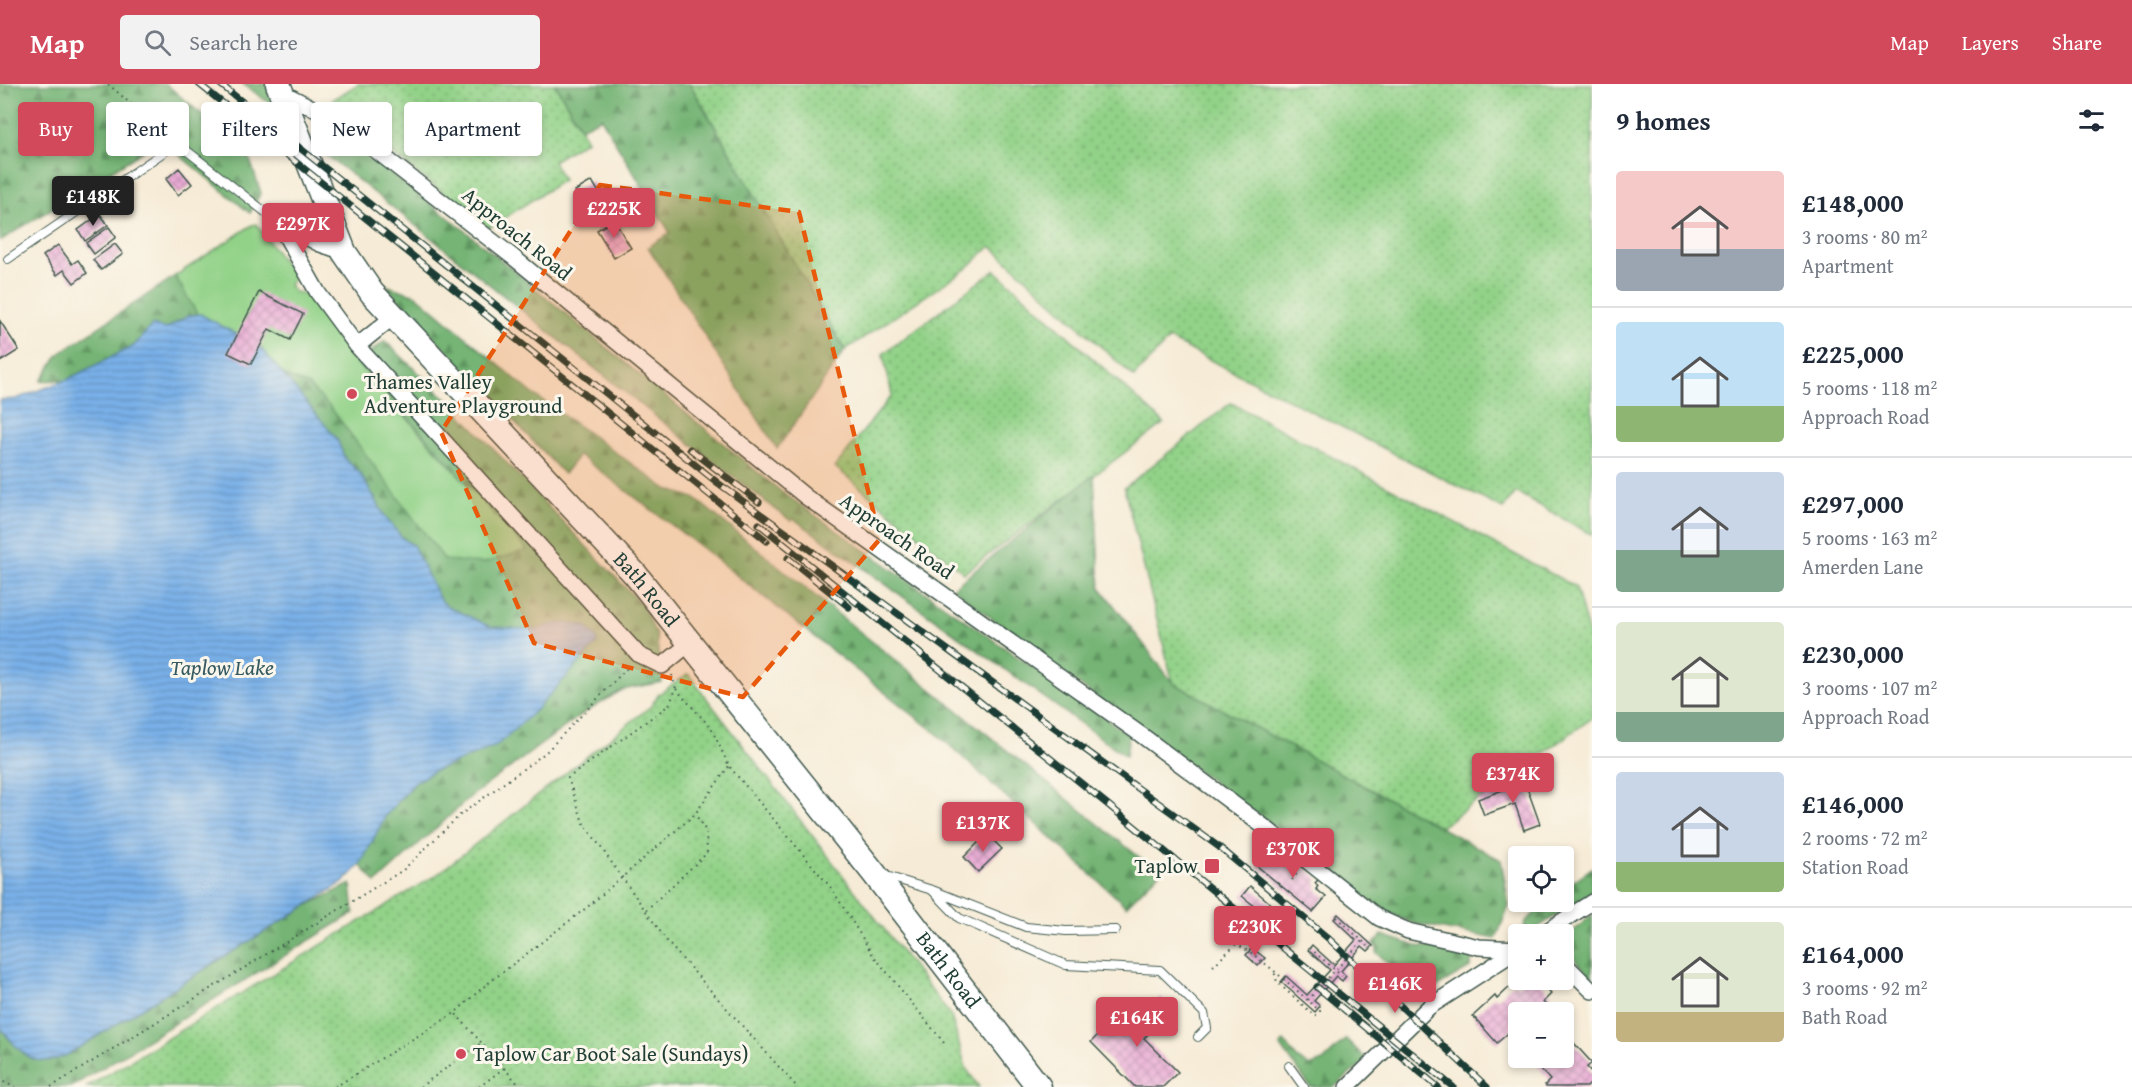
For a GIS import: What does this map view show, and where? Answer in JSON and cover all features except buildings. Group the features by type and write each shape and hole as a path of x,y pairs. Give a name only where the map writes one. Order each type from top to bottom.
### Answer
{"main road":[{"name":"Bath Road","path":"280,89 344,252 372,293 635,574 873,872 1039,1087"}],"street":[{"name":"Approach Road","path":"280,89 338,121 513,257 806,497 1140,734 1267,829 1378,918 1408,931 1479,947 1508,948"},
{"path":"278,222 320,244 344,252"},
{"path":"278,222 318,293 357,346 639,656 662,666 690,643"},
{"path":"357,346 393,317"},
{"path":"1558,924 1592,902"},
{"path":"1347,1087 1429,1007 1508,956"},
{"path":"1574,973 1592,991"}],"lane":[{"path":"189,152 278,222"},
{"path":"8,259 158,156"},
{"path":"873,872 932,890 1026,927 1066,931 1116,930"},
{"path":"932,890 958,918 1066,965 1160,970 1204,1013 1207,1028 1198,1037"},
{"path":"1289,1066 1304,1087"}],"path":[{"path":"108,84 129,102"},
{"path":"51,1087 403,870 460,815 545,753 639,656"},
{"path":"669,660 676,688 711,728 729,766 832,889 873,955 945,1044"},
{"path":"676,688 669,705 568,778 583,822 669,944 797,1087"},
{"path":"335,1087 455,1013 482,988 590,905 695,814 729,766"},
{"path":"646,910 706,853 706,831 695,814"},
{"path":"1336,917 1368,946"},
{"path":"1308,1000 1362,941"},
{"path":"1213,966 1239,944 1274,971 1320,1011 1315,1016 1277,982 1274,971"},
{"path":"1310,948 1342,976"},
{"path":"455,1013 521,1087"},
{"path":"420,1087 481,1042"},
{"path":"479,1087 504,1068"},
{"path":"0,1077 5,1083 15,1087"}],"highlighted area":[{"path":"600,185 799,212 880,539 743,697 534,643 441,432"}],"green space":[{"path":"0,84 166,84 187,102 106,102 106,156 135,156 0,241"},
{"path":"243,84 269,84 274,102 268,102"},
{"path":"358,84 555,84 587,140 553,161 563,180 489,228 392,153 392,102 329,102"},
{"path":"555,84 690,84 845,350 777,449 648,247 670,233 601,118 581,128"},
{"path":"690,84 1592,84 1592,535 1516,492 1503,509 1169,339 1134,377 991,246 966,269 845,350"},
{"path":"189,104 201,114 201,156 249,156 261,193 250,213 181,156 189,156"},
{"path":"327,156 368,156 457,224 782,492 1129,735 1126,756 794,519 791,521 673,431"},
{"name":"Thames Valley Adventure Playground","path":"256,224 285,264 293,264 299,271 289,285 294,292 311,294 355,361 527,550 484,563 445,560 331,408 309,386 282,374 260,347 251,364 198,315 175,276"},
{"path":"995,270 1164,423 964,573 835,467 892,395 883,354"},
{"path":"175,276 198,315 188,316 166,329 152,325 134,346 66,380 41,381 59,354"},
{"path":"385,285 416,295 532,393 667,489 694,498 1159,873 1126,906 936,733 702,548 579,455 564,474"},
{"path":"343,339 361,359 385,341 446,399 641,604 656,634 662,682 622,690 581,715 469,798 376,883 360,865 386,815 416,782 432,772 496,746 597,643 548,625 539,630 491,627 447,606 439,598 413,545 403,539 386,518 360,473 345,459 337,439 282,374 309,386 331,408 445,560 526,549 394,402 343,355 338,344"},
{"path":"1231,403 1576,587 1592,646 1592,718 1440,827 1173,683 1124,488"},
{"path":"1094,475 1100,587 1173,683 1501,860 1508,908 1496,939 1412,923 1378,908 1268,822 1037,654 953,588"},
{"path":"688,674 951,1016 966,1068 979,1087 87,1087 435,876 651,706 659,694"},
{"path":"1592,868 1592,892 1574,904 1574,881"},
{"path":"351,884 354,913 71,1087 0,1087 0,1027 10,1040 67,1055 306,906"},
{"path":"1536,912 1561,912 1543,924 1525,924"},
{"path":"1592,915 1592,978 1574,958 1574,931"},
{"path":"1382,935 1416,946 1461,950 1472,959 1470,968 1423,995 1376,952 1378,949 1373,945"},
{"path":"1346,1039 1367,1060 1334,1087 1310,1087 1280,1045 1284,1042 1297,1058 1309,1066 1323,1061"}],"water":[{"name":"Taplow Lake","path":"200,314 260,347 337,439 345,459 360,473 386,518 403,539 413,545 439,598 447,606 491,627 539,630 548,625 568,623 585,626 596,637 597,643 534,712 496,746 432,772 415,782 386,815 360,865 344,882 67,1055 45,1061 36,1060 21,1051 0,1027 0,400 16,399 66,380 134,346 152,325 166,329 188,316"}],"railway":[{"path":"199,84 767,541"},
{"path":"220,84 718,483 1219,847 1329,939 1487,1087"},
{"path":"690,449 759,502"},
{"path":"759,524 1453,1087"},
{"path":"788,558 849,607"},
{"path":"1317,987 1438,1087"}],"place":[{"name":"Thames Valley Adventure Playground","path":"352,394"},
{"name":"Taplow","path":"1212,866"},
{"name":"Taplow Car Boot Sale (Sundays)","path":"461,1054"}]}
